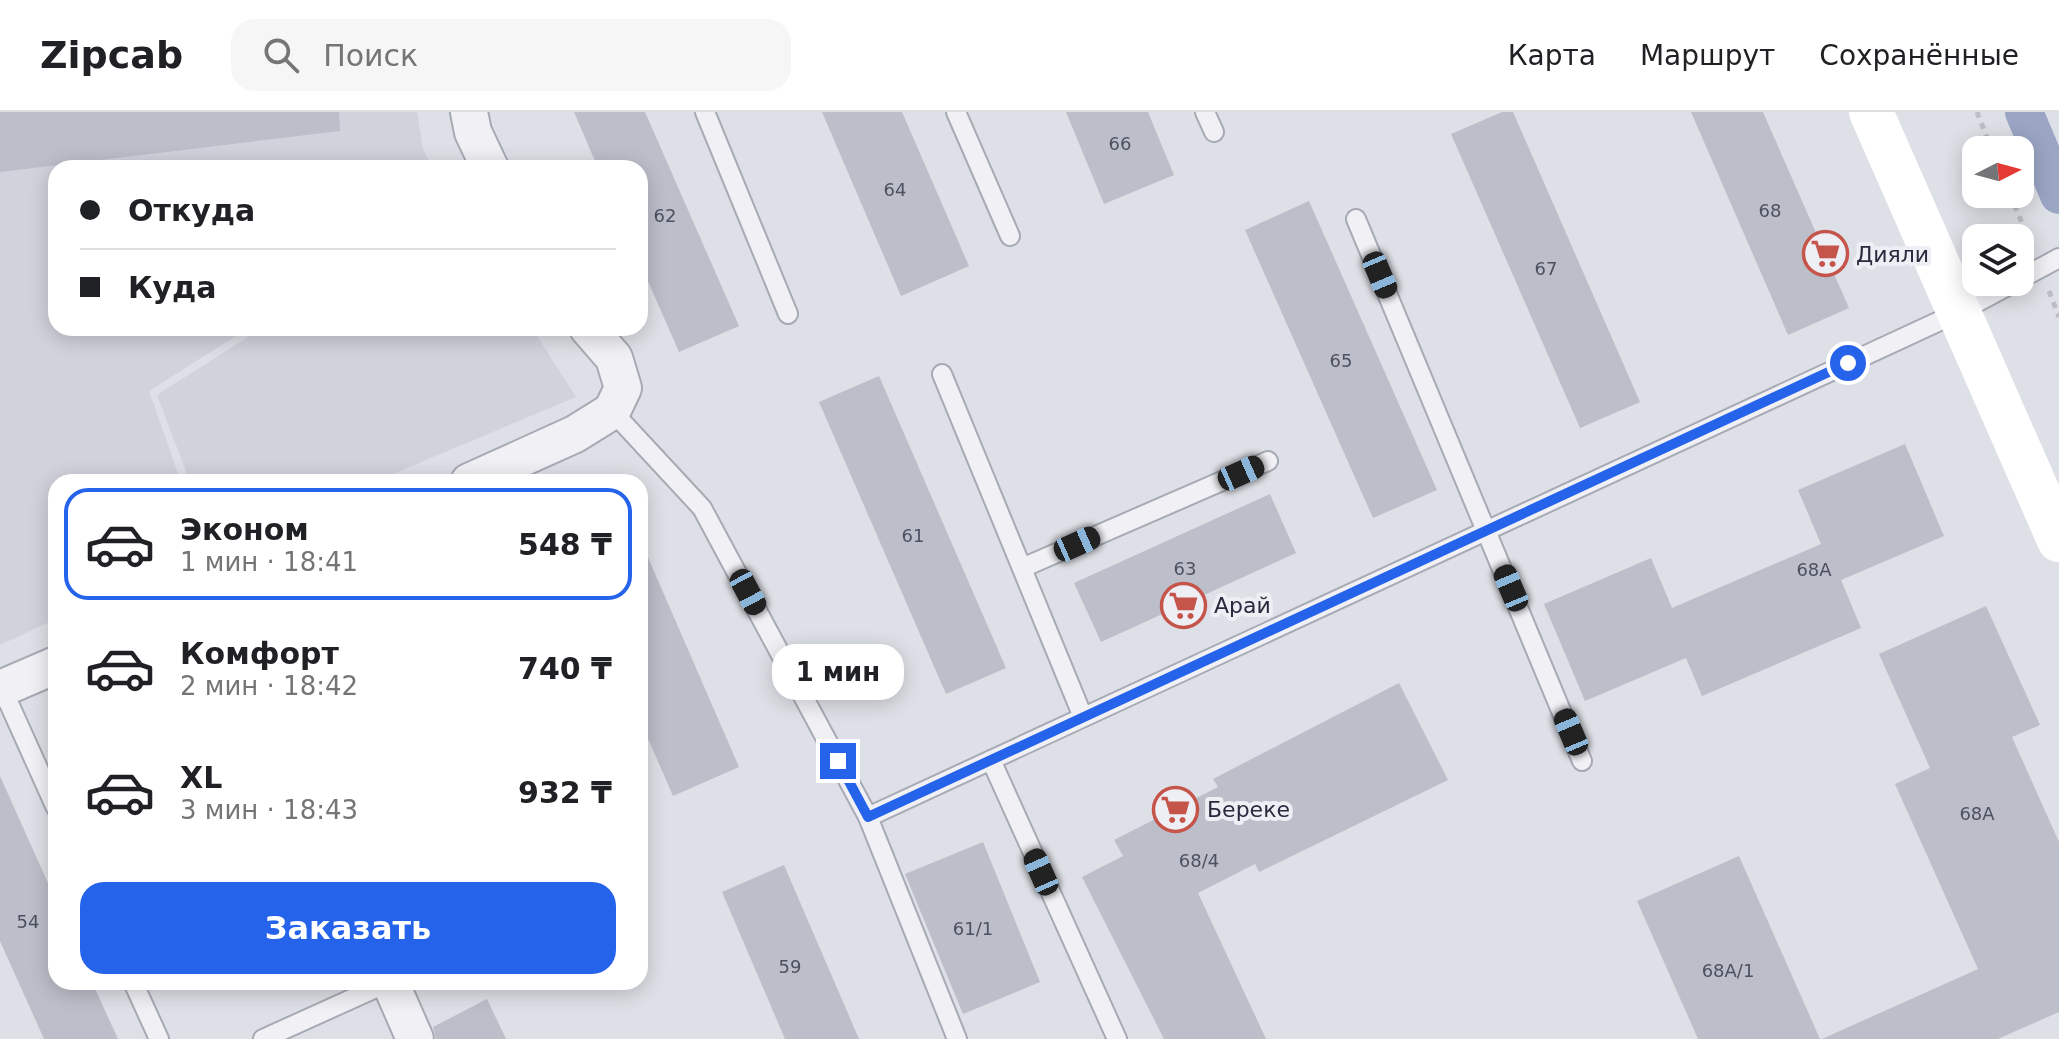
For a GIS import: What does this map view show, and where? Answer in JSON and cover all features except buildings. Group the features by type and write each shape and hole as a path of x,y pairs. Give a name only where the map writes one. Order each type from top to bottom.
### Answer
{"main road":[{"path":"1871,112 2059,540"}],"street":[{"path":"469,112 473,132 486,160"},
{"path":"487,474 575,434 612,411 623,388 614,358 595,336"},
{"path":"1,688 48,668"},
{"path":"394,990 415,1039"}],"lane":[{"path":"705,112 788,314"},
{"path":"956,112 1010,236"},
{"path":"1205,112 1214,132"},
{"path":"1356,219 1582,761"},
{"path":"2034,272 2059,258"},
{"path":"868,817 1989,296"},
{"path":"942,374 1083,717"},
{"path":"612,411 702,508 868,817 957,1039"},
{"path":"1022,568 1268,461"},
{"path":"1,688 48,791"},
{"path":"991,760 1117,1039"},
{"path":"137,990 159,1039"},
{"path":"263,1039 372,990"}],"path":[{"path":"1977,112 1986,136"}],"shaded area":[{"path":"0,112 417,112 423,149 429,160 48,160 48,336 236,336 149,391 178,474 48,474 48,623 0,645"},
{"path":"249,336 537,336 576,397 393,474 187,474 157,395"}],"waterway":[{"path":"2024,112 2059,195"}],"place":[{"name":"Дияли","path":"1825,254"},
{"name":"Арай","path":"1183,605"},
{"name":"Береке","path":"1176,809"}],"route":[{"path":"838,761 868,817 1848,363"}]}
